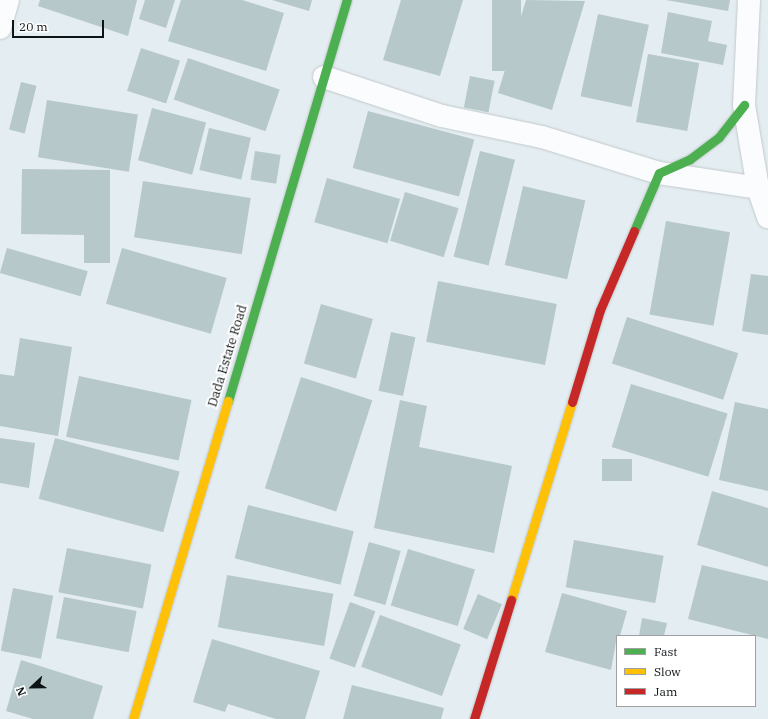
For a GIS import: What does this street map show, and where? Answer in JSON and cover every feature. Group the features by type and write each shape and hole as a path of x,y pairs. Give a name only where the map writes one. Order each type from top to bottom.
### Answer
{"street":[{"path":"0,28 8,0"},
{"name":"Dada Estate Road","path":"133,719 347,0"},
{"path":"749,0 744,105 758,188 768,217"},
{"path":"324,77 442,116 542,137 659,173 758,188"},
{"path":"474,719 600,310 659,173 690,159 719,136 744,105"}],"building":[{"path":"40,0 137,0 128,36 38,6"},
{"path":"145,0 175,0 166,28 139,19"},
{"path":"181,0 242,0 284,13 266,71 168,41"},
{"path":"272,0 312,0 309,11"},
{"path":"401,0 463,0 440,76 383,60"},
{"path":"492,0 521,0 521,71 492,71"},
{"path":"526,0 585,1 552,110 498,93"},
{"path":"666,0 730,0 728,11"},
{"path":"668,12 712,21 708,41 727,45 723,65 661,53"},
{"path":"598,14 649,25 631,107 581,96"},
{"path":"141,48 180,61 166,103 127,91"},
{"path":"648,54 699,63 687,131 636,122"},
{"path":"188,58 280,90 265,131 174,100"},
{"path":"470,76 495,81 488,112 464,107"},
{"path":"21,82 37,86 25,133 9,130"},
{"path":"47,100 138,114 129,172 38,157"},
{"path":"152,108 206,122 192,175 138,160"},
{"path":"368,111 474,139 459,196 353,168"},
{"path":"209,128 251,138 241,180 199,170"},
{"path":"255,151 281,155 276,184 250,180"},
{"path":"480,151 515,160 489,265 454,257"},
{"path":"22,169 110,170 110,263 84,263 84,235 21,234"},
{"path":"327,178 400,199 387,243 314,222"},
{"path":"143,181 251,198 242,254 134,237"},
{"path":"523,186 585,200 567,279 505,265"},
{"path":"405,192 459,208 444,257 390,241"},
{"path":"666,221 730,232 714,326 650,315"},
{"path":"7,248 88,271 81,296 0,273"},
{"path":"122,248 227,278 211,334 106,304"},
{"path":"751,274 768,276 768,335 742,331"},
{"path":"438,281 557,304 545,365 426,342"},
{"path":"321,304 373,319 356,378 304,364"},
{"path":"627,317 738,353 723,400 612,364"},
{"path":"391,332 415,337 403,396 379,391"},
{"path":"20,338 72,347 58,436 0,426 0,374 14,376"},
{"path":"79,376 191,400 179,461 66,437"},
{"path":"301,377 372,400 336,511 265,488"},
{"path":"631,384 728,414 708,477 612,447"},
{"path":"400,400 427,406 419,447 512,466 494,553 374,528"},
{"path":"735,402 768,409 768,491 719,480"},
{"path":"0,438 35,443 29,488 0,483"},
{"path":"55,438 180,471 163,532 39,499"},
{"path":"602,459 632,459 632,481 602,481"},
{"path":"712,491 768,508 768,567 697,545"},
{"path":"248,505 354,531 340,585 235,558"},
{"path":"574,540 664,556 655,603 566,587"},
{"path":"369,542 401,551 385,605 354,596"},
{"path":"67,548 151,564 143,609 58,592"},
{"path":"408,549 475,569 458,626 391,605"},
{"path":"702,565 768,581 768,639 688,619"},
{"path":"227,575 333,594 324,646 218,627"},
{"path":"13,588 53,596 41,659 1,651"},
{"path":"562,593 627,611 620,635 616,635 611,670 545,652"},
{"path":"478,594 502,604 487,639 463,629"},
{"path":"64,597 137,611 129,652 56,638"},
{"path":"350,602 375,611 355,668 329,658"},
{"path":"380,615 461,644 442,696 361,667"},
{"path":"642,618 667,623 664,635 639,635"},
{"path":"212,639 320,671 305,719 276,719 228,704 225,712 193,702"},
{"path":"21,660 103,686 93,719 33,719 6,711"},
{"path":"352,685 444,708 441,719 343,719"}],"traffic: fast":[{"path":"228,401 347,0"},
{"path":"634,231 659,173 690,159 719,137 744,105"}],"traffic: slow":[{"path":"133,719 228,401"},
{"path":"511,600 572,402"}],"traffic: jam":[{"path":"572,402 600,310 634,231"},
{"path":"474,719 511,600"}]}
